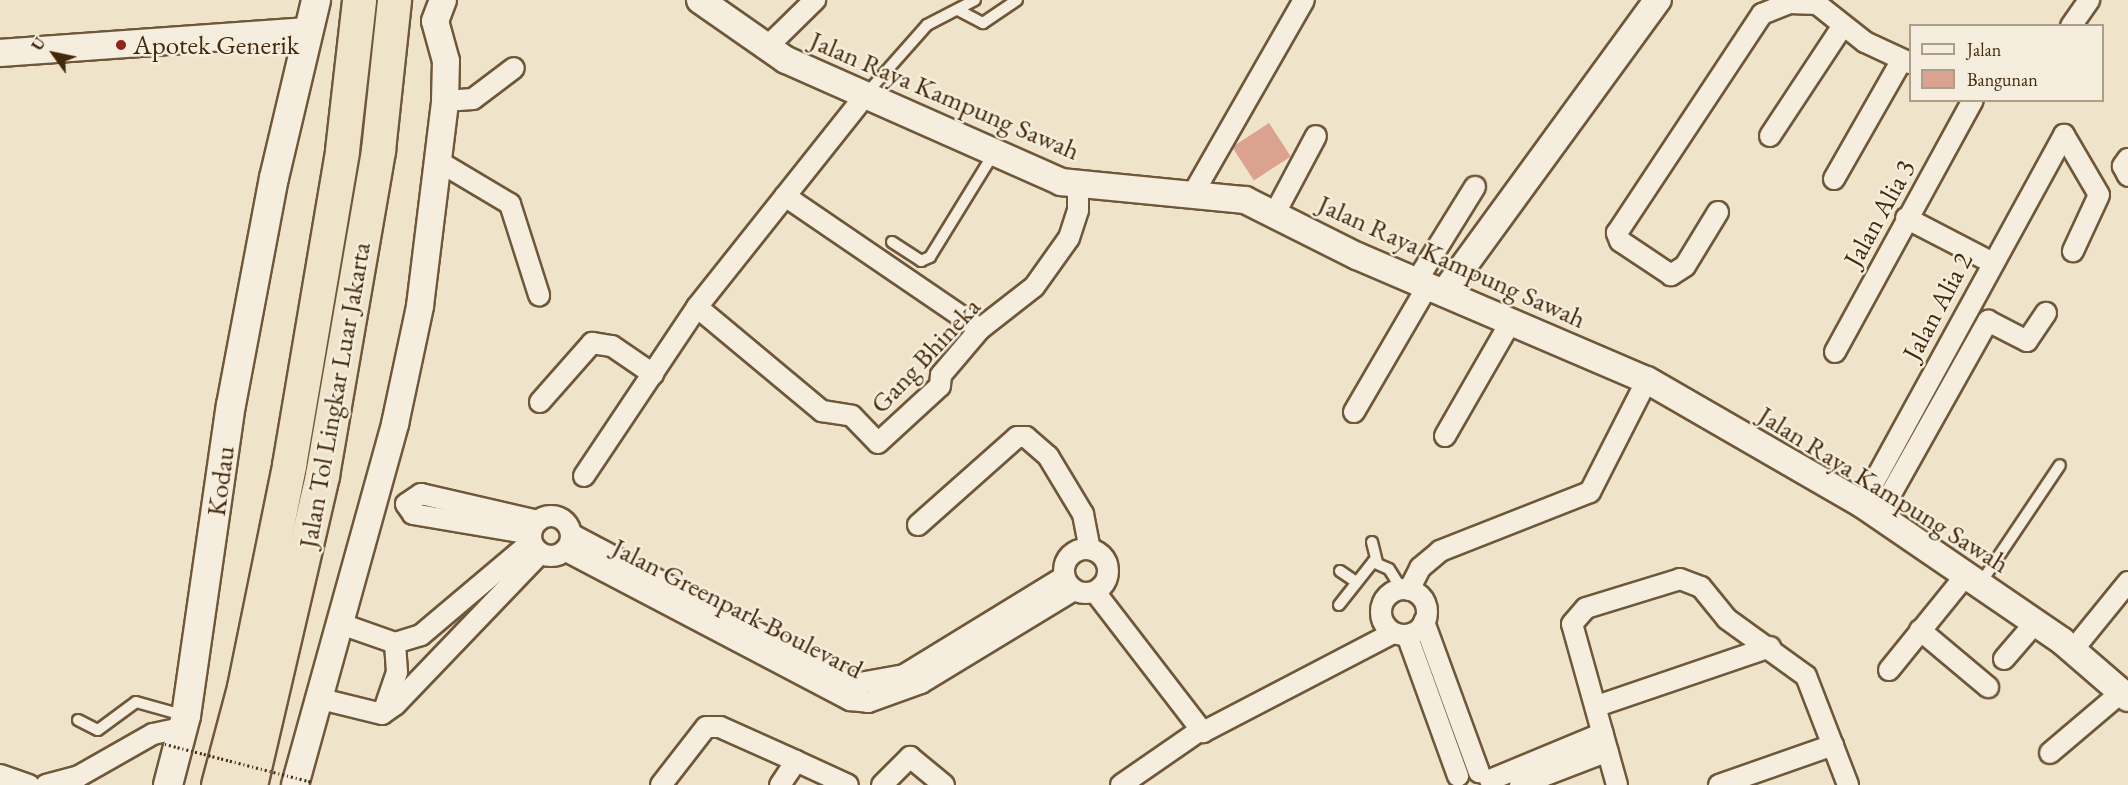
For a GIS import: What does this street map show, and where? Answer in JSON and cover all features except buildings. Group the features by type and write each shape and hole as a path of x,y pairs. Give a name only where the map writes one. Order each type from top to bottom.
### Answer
{"highway":[{"name":"Jalan Tol Lingkar Luar Jakarta","path":"218,785 244,687 289,465 342,150 359,0"},
{"name":"Jalan Tol Lingkar Luar Jakarta","path":"250,785 322,475 378,150 394,0"}],"main road":[{"name":"Kodau","path":"168,785 231,405 274,178 305,31 317,0"},
{"name":"Kodau","path":"274,178 292,147 300,116 317,33 317,0"}],"street":[{"path":"303,784 321,699 420,306 445,101 446,61 435,21 443,0"},
{"name":"Jalan Raya Kampung Sawah","path":"700,0 776,54 869,91 994,152 1078,185 1222,194 1275,213 1429,287 1647,380 1870,510 2035,623 2125,695"},
{"path":"776,54 815,0"},
{"path":"1194,192 1304,0"},
{"path":"1429,287 1658,0"},
{"path":"2072,24 2089,0"},
{"path":"1718,212 1685,266 1671,276 1620,242 1617,233 1762,14 1807,2 1826,9 1842,27 1906,61 1834,179"},
{"path":"1770,136 1842,27"},
{"path":"0,53 305,31"},
{"path":"445,101 472,99 514,68"},
{"path":"584,476 697,307 869,91"},
{"name":"Jalan Alia 3","path":"1835,352 1906,218 1972,102"},
{"name":"Jalan Alia 2","path":"1870,510 1991,262 2064,135 2099,195 2073,251"},
{"path":"1275,213 1316,136"},
{"path":"2128,159 2123,166 2128,176"},
{"path":"438,161 510,204 539,295"},
{"name":"Gang Bhineka","path":"697,307 822,411 852,416 878,443 940,386 941,375 980,329 1034,287 1064,248 1078,210 1078,185"},
{"path":"1354,412 1429,287 1475,187"},
{"path":"785,196 980,329"},
{"path":"1906,218 1991,262"},
{"path":"1870,510 1988,321 2027,341 2046,313"},
{"path":"1445,436 1510,321"},
{"path":"540,402 592,343 612,346 654,374"},
{"path":"1606,742 1487,779 1454,780 1384,602 1405,590 1419,568 1440,551 1590,492 1647,380"},
{"path":"918,525 1017,437 1026,437 1048,456 1083,514 1090,549"},
{"path":"535,538 413,514 406,504 421,494 535,538 553,557 569,543"},
{"name":"Jalan Greenpark Boulevard","path":"535,538 560,517 569,543 854,684 868,685 904,675 1069,584"},
{"path":"341,624 395,643 436,623 535,538"},
{"path":"382,714 453,644 535,538"},
{"path":"1099,589 1109,571 1104,556 1090,549 1076,551 1066,562 1069,584 1099,589 1184,701 1208,718 1395,631 1424,622"},
{"path":"1889,670 1920,630 1973,579"},
{"path":"1617,785 1596,706 1572,636 1576,614 1667,581 1690,581 1727,619 1770,647 1812,684 1848,785"},
{"path":"2072,651 2128,582"},
{"path":"1099,589 1199,731"},
{"path":"1405,590 1424,602 1424,622 1487,779"},
{"path":"436,623 453,644"},
{"path":"2004,660 2035,623"},
{"path":"1920,630 1988,687"},
{"path":"1121,785 1199,731 1214,730 1395,631"},
{"path":"382,714 397,672 395,643"},
{"path":"1596,706 1770,647"},
{"path":"2050,753 2125,695"},
{"path":"321,699 382,714"},
{"path":"661,785 706,727 720,727 848,785"},
{"path":"46,785 84,780 153,735 178,729"},
{"path":"1520,785 1606,742"},
{"path":"1719,785 1833,745"},
{"path":"882,785 910,757 944,785"},
{"path":"780,785 796,761"},
{"path":"0,775 28,785"}],"lane":[{"path":"869,91 927,25 960,11 975,0"},
{"path":"960,11 983,23 1017,0"},
{"path":"892,242 921,261 930,257 994,152"},
{"path":"1973,579 2060,465"},
{"path":"1372,542 1377,562"},
{"path":"1339,605 1369,563 1377,562 1389,569 1405,590"},
{"path":"1340,571 1355,581"},
{"path":"78,720 98,730 136,702 178,729"}],"path":[{"path":"178,729 303,784"}],"place":[{"name":"Apotek Generik","path":"121,45"}]}
